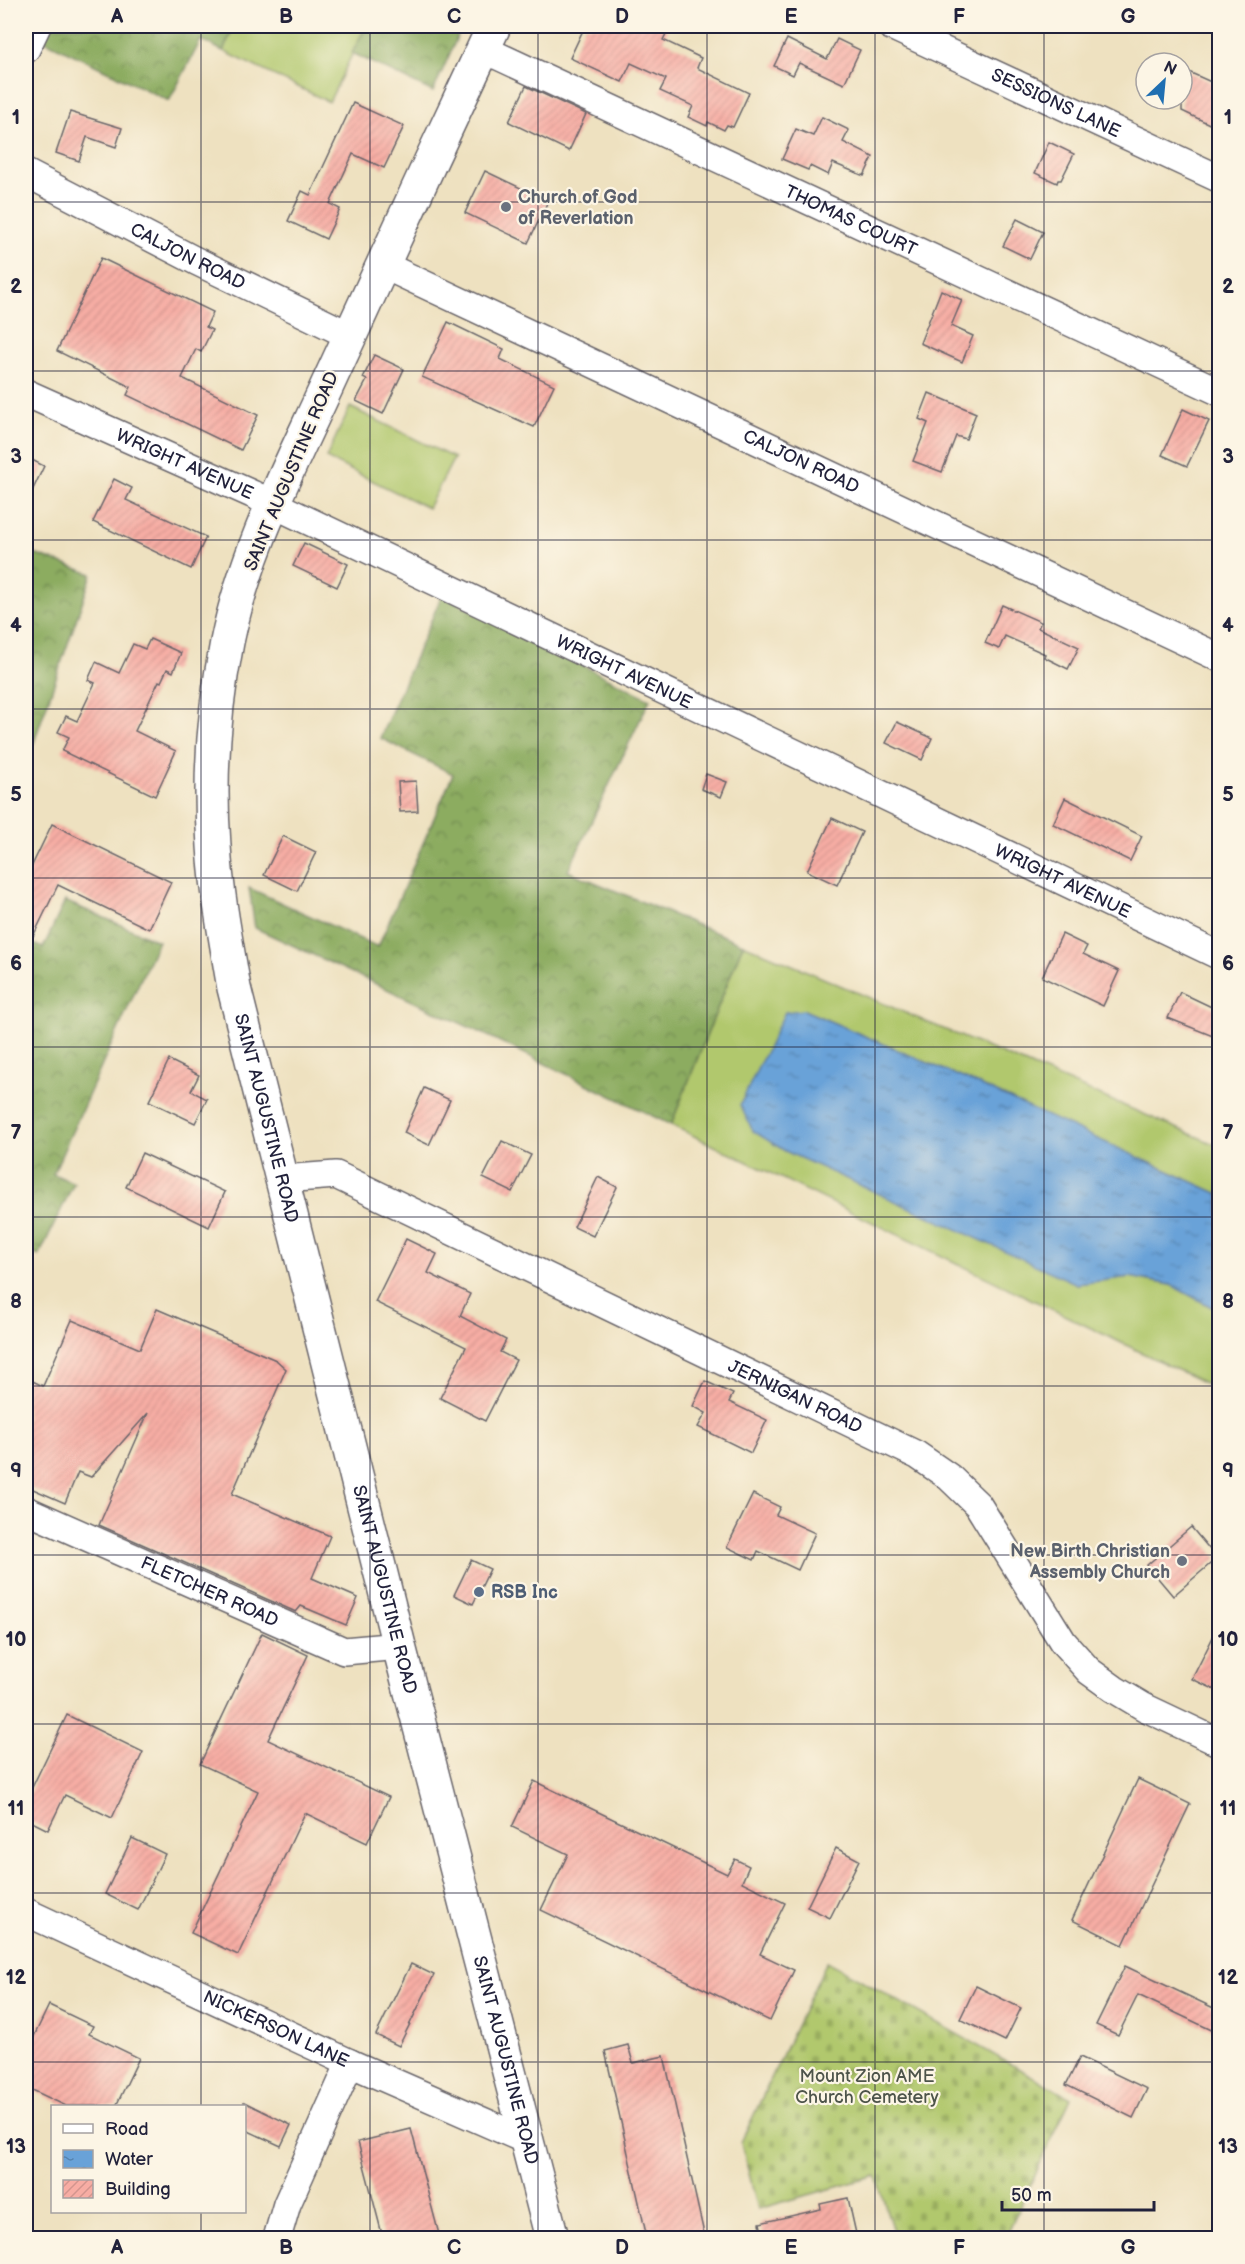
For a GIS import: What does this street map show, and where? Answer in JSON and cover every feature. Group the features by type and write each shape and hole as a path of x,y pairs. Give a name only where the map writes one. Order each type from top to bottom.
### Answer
{"main road":[{"name":"SAINT AUGUSTINE ROAD","path":"488,37 273,504 240,592 227,641 217,705 213,784 214,846 234,988 399,1646 552,2238"}],"street":[{"path":"26,49 37,26"},
{"name":"SESSIONS LANE","path":"891,26 1220,179"},
{"name":"THOMAS COURT","path":"488,37 1220,392"},
{"name":"CALJON ROAD","path":"26,173 196,261 351,336"},
{"name":"CALJON ROAD","path":"383,265 1220,658"},
{"name":"WRIGHT AVENUE","path":"26,393 273,504 1220,956"},
{"name":"JERNIGAN ROAD","path":"282,1179 336,1175 917,1455 949,1477 978,1505 1063,1642 1089,1671 1144,1707 1220,1743"},
{"name":"FLETCHER ROAD","path":"26,1510 344,1651 399,1646"},
{"name":"NICKERSON LANE","path":"26,1912 350,2062 528,2141"},
{"path":"277,2238 287,2204 350,2062"}],"green space":[{"path":"48,26 234,26 223,51 201,40 169,101 41,39"},
{"path":"234,26 366,26 329,102 223,51"},
{"path":"366,26 462,26 433,92 352,53"},
{"path":"350,407 454,458 428,508 326,458"},
{"path":"26,551 92,574 26,765"},
{"path":"442,595 650,699 568,871 743,944 671,1125 486,1035 255,928 249,888 378,947 453,774 380,738"},
{"path":"65,901 158,941 53,1174 74,1183 39,1256 26,1251 26,1058 31,1046 26,1043 26,941 43,948"},
{"path":"743,944 1219,1146 1219,1194 977,1084 804,1010 1077,1284 1130,1277 1171,1285 1219,1311 1219,1390 671,1125"},
{"name":"Mount Zion AME Church Cemetery","path":"827,1961 1071,2098 1005,2238 895,2238 876,2176 758,2209 741,2142"}],"water":[{"path":"804,1010 977,1084 1219,1194 1219,1311 1171,1285 1130,1277 1077,1284 785,1151 753,1131 740,1105 785,1012"}],"building":[{"path":"585,26 659,26 668,30 663,40 701,58 697,68 749,93 733,127 727,125 724,130 708,122 707,126 688,117 693,106 660,91 666,79 631,63 622,82 570,58"},
{"path":"787,39 827,59 837,39 860,50 844,84 799,63 793,75 774,66"},
{"path":"1194,74 1220,86 1220,129 1182,111 1194,111"},
{"path":"526,86 586,114 569,151 509,122"},
{"path":"353,103 404,126 384,168 353,154 330,204 340,209 326,239 288,221 302,191 310,195"},
{"path":"70,112 122,128 116,147 87,137 79,161 56,153"},
{"path":"822,117 849,130 843,142 873,157 864,176 833,163 828,175 810,166 808,170 782,159 796,129 813,136"},
{"path":"1049,142 1074,154 1061,180 1057,183 1035,173"},
{"name":"Church of God of Reverlation","path":"485,171 548,201 528,243 465,213"},
{"path":"1017,219 1043,232 1030,259 1003,246"},
{"path":"101,258 213,312 206,327 212,330 201,352 196,349 182,378 258,415 241,450 127,395 131,387 57,351"},
{"path":"941,290 962,300 951,326 973,336 962,362 920,343"},
{"path":"448,322 504,349 500,359 554,385 534,427 422,377"},
{"path":"374,355 404,369 383,414 356,401 367,380 363,378"},
{"path":"929,393 976,413 966,439 956,436 942,472 913,461 928,423 919,419"},
{"path":"1183,409 1209,421 1187,466 1162,455"},
{"path":"26,457 44,466 26,504"},
{"path":"114,479 132,488 126,500 206,537 191,569 93,522"},
{"path":"304,543 348,564 337,587 293,566"},
{"path":"1002,605 1041,622 1038,628 1079,647 1068,669 1044,657 1045,654 1005,636 999,649 985,643"},
{"path":"150,639 181,653 173,672 167,669 161,682 159,681 135,731 176,751 155,796 62,751 69,737 58,732 66,716 77,721 95,683 88,680 96,662 119,673 133,644 145,649"},
{"path":"897,722 932,738 922,760 886,743"},
{"path":"706,774 727,782 721,797 701,789"},
{"path":"416,781 418,811 400,812 398,782"},
{"path":"1065,798 1142,836 1130,861 1053,824"},
{"path":"832,818 862,832 837,885 807,871"},
{"path":"52,824 171,882 149,929 58,885 26,951 26,878"},
{"path":"283,836 316,852 297,891 264,875"},
{"path":"1062,934 1087,946 1083,954 1119,971 1103,1006 1042,977"},
{"path":"1180,992 1220,1011 1220,1039 1168,1018"},
{"path":"169,1060 199,1075 191,1091 207,1099 195,1123 149,1101"},
{"path":"424,1088 450,1100 429,1145 404,1133"},
{"path":"502,1141 531,1155 512,1192 483,1178"},
{"path":"142,1153 225,1192 209,1227 126,1187"},
{"path":"598,1177 617,1187 593,1236 574,1227"},
{"path":"406,1239 437,1254 428,1273 470,1294 460,1316 506,1340 500,1352 516,1360 485,1421 440,1398 466,1347 375,1302"},
{"path":"157,1309 276,1360 286,1369 232,1494 330,1536 312,1578 358,1598 346,1625 301,1606 296,1612 99,1525 148,1413 91,1477 78,1472 65,1503 26,1486 26,1378 43,1386 72,1320 140,1349"},
{"path":"705,1381 733,1394 729,1402 767,1420 751,1453 698,1427 706,1413 693,1406"},
{"path":"753,1494 780,1507 776,1515 815,1533 798,1570 758,1551 754,1560 727,1547"},
{"name":"New Birth Christian Assembly Church","path":"1191,1527 1217,1558 1173,1596 1147,1565"},
{"path":"471,1560 490,1569 473,1604 454,1595"},
{"path":"1220,1623 1220,1692 1192,1679"},
{"path":"262,1633 308,1655 268,1740 389,1797 367,1843 305,1813 238,1955 191,1933 258,1791 200,1764"},
{"path":"67,1715 143,1752 112,1818 65,1795 48,1830 26,1819 26,1800"},
{"path":"1138,1779 1190,1804 1123,1945 1072,1920"},
{"path":"534,1781 727,1874 735,1859 749,1866 742,1882 785,1903 760,1954 794,1970 770,2021 541,1910 568,1854 512,1827"},
{"path":"132,1838 165,1854 138,1910 105,1894"},
{"path":"836,1848 859,1860 830,1918 807,1907"},
{"path":"411,1964 434,1975 399,2046 376,2035"},
{"path":"1125,1966 1220,2011 1220,2034 1138,1995 1118,2035 1096,2025"},
{"path":"976,1986 1021,2008 1005,2041 960,2019"},
{"path":"49,2005 93,2026 89,2034 139,2058 116,2105 64,2105 26,2087 26,2053"},
{"path":"628,2045 633,2063 664,2056 705,2238 647,2238 605,2051"},
{"path":"1080,2057 1147,2089 1133,2118 1066,2085"},
{"path":"244,2102 291,2125 281,2146 246,2130 246,2105"},
{"path":"411,2129 440,2238 383,2238 358,2142"},
{"path":"848,2198 857,2238 763,2238 760,2223 821,2209 820,2204"}],"place":[{"name":"Church of God of Reverlation","path":"506,207"},
{"name":"New Birth Christian Assembly Church","path":"1182,1561"},
{"name":"RSB Inc","path":"479,1592"}]}
